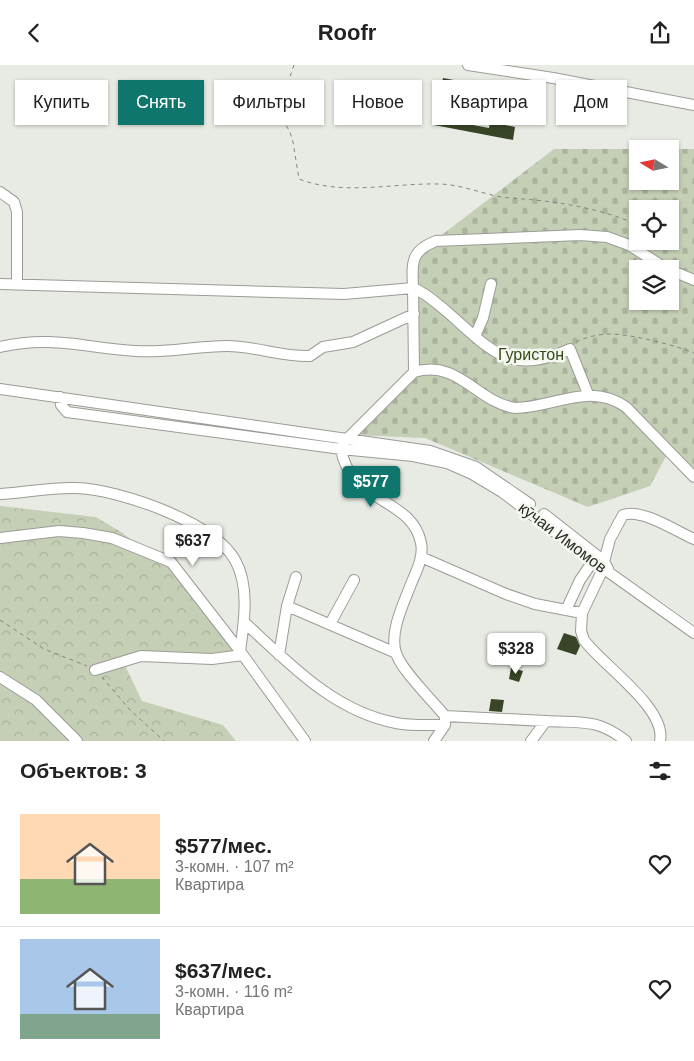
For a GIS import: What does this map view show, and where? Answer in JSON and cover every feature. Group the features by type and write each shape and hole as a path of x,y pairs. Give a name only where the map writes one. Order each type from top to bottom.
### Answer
{"street":[{"path":"468,65 503,67 694,105"},
{"path":"0,192 14,202 17,212 8,284 0,293"},
{"path":"414,372 412,267 419,249 436,241 580,235 607,237 630,245 653,260"},
{"path":"679,274 694,280"},
{"path":"8,284 344,294 413,288 427,295 474,336 501,356 513,361 548,359 570,349 588,394"},
{"path":"474,336 483,318 491,284"},
{"path":"0,347 31,341 76,343 143,351 227,346 258,348 310,356 323,347 353,342 414,315"},
{"path":"445,720 401,663 396,653 396,631 421,557 421,543 409,521 395,508 353,480 342,460 343,444 414,372 432,369 450,373 504,405 515,408 588,394 606,397 626,407 694,477"},
{"path":"0,389 60,397 343,444"},
{"name":"кӯчаи Имомов","path":"343,444 430,459 464,470 521,505 593,561 606,568"},
{"name":"кӯчаи Имомов","path":"343,444 430,451 471,465 531,504 606,568"},
{"path":"0,494 81,488 133,500 188,521 235,559 242,584 244,623 241,653"},
{"path":"660,741 662,735 658,723 646,705 630,685 584,640 581,631 582,613 606,568 618,520 628,513 651,519 694,539"},
{"path":"0,538 60,531 83,533 112,538 160,555 180,571 305,741"},
{"path":"421,557 506,594 535,604 567,608 582,613"},
{"path":"567,608 580,580 593,561"},
{"path":"606,568 694,633"},
{"path":"279,655 287,605 296,577"},
{"path":"330,623 354,580"},
{"path":"287,605 330,623 375,646 396,653"},
{"path":"244,623 321,690 352,707 398,724 445,720 546,721 597,724 606,726 626,741"},
{"path":"95,670 141,656 212,659 241,653"},
{"path":"0,677 36,701 77,741"},
{"path":"434,741 445,720"},
{"path":"532,741 546,721"}],"path":[{"path":"294,65 284,94 281,117 293,143 299,179 311,184 340,187 441,184 500,197 550,202 587,209 613,215 629,221"},
{"path":"570,349 575,342 585,338 610,334 682,348 694,353"},
{"path":"0,620 44,649 95,670 138,718 164,741"}],"green space":[{"name":"Гуристон","path":"554,149 629,149 629,190 679,190 679,149 694,149 694,469 670,449 650,486 588,507 425,438 353,435 413,368 413,257"},
{"path":"0,506 96,517 121,532 168,567 237,652 123,661 142,701 223,725 236,741 0,741"}],"building":[{"path":"434,125 473,125 489,128 490,125 505,125 515,127 513,140"},
{"path":"564,633 576,637 580,646 576,655 557,649"},
{"path":"511,668 523,671 519,682 509,679"},
{"path":"491,699 504,700 502,712 489,711"}]}
